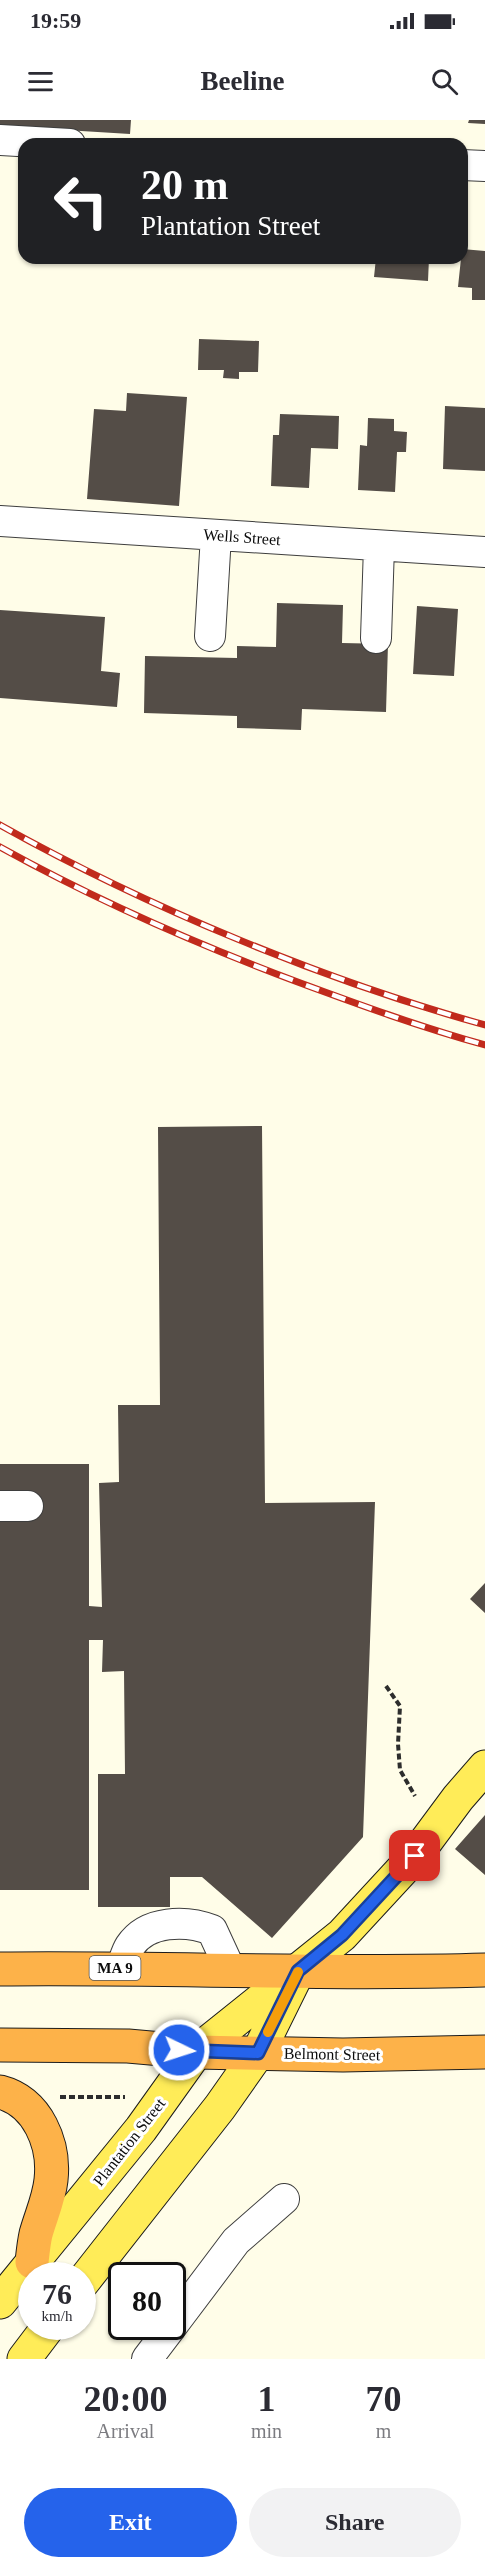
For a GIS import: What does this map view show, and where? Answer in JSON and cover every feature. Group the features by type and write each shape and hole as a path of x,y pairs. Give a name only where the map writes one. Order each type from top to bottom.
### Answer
{"highway":[{"name":"MA 9","path":"0,1970 121,1968 298,1971 485,1970"},
{"name":"Belmont Street","path":"0,2045 145,2047 196,2052 343,2055 485,2052"},
{"path":"0,2092 24,2103 34,2113 44,2132 50,2151 51,2180 45,2210 36,2235 32,2262"}],"main road":[{"name":"Plantation Street","path":"32,2262 141,2129 196,2052 342,1935 415,1856 458,1798 485,1767"},
{"name":"Plantation Street","path":"96,2265 220,2108 258,2053 298,1971"},
{"name":"Plantation Street","path":"0,2302 18,2280"},
{"path":"24,2359 38,2340"}],"street":[{"path":"0,140 18,141"},
{"path":"468,165 485,166"},
{"name":"Wells Street","path":"0,521 485,552"},
{"path":"210,636 216,536"},
{"path":"375,638 379,546"},
{"path":"121,1968 130,1946 142,1933 176,1924 198,1924 212,1929 230,1969"},
{"path":"186,2307 236,2241 284,2199"},
{"path":"147,2359 161,2340"}],"path":[{"path":"386,1686 400,1706 398,1744 400,1770 415,1796"},
{"path":"54,2101 62,2096 129,2097"}],"building":[{"path":"0,120 131,120 130,134 0,126"},
{"path":"469,120 485,120 485,124 468,123"},
{"path":"468,250 485,251 485,300 472,300 472,288 458,287 460,264 468,264"},
{"path":"375,264 429,264 428,281 374,277"},
{"path":"199,339 259,341 258,372 239,372 239,379 223,378 224,370 198,370"},
{"path":"127,393 187,397 179,506 87,499 94,409 126,411"},
{"path":"445,406 485,408 485,471 443,469"},
{"path":"280,414 339,416 338,449 311,448 309,488 271,486 273,435 279,435"},
{"path":"368,418 394,419 394,431 407,432 406,452 397,452 395,492 358,490 360,445 367,446"},
{"path":"277,603 343,605 342,643 388,644 386,712 302,709 301,730 237,728 237,716 144,713 145,656 237,658 237,646 276,647"},
{"path":"417,606 458,609 454,676 413,674"},
{"path":"0,610 105,617 101,671 120,673 117,707 0,698"},
{"path":"262,1126 265,1503 375,1502 363,1837 272,1938 202,1877 170,1877 170,1907 98,1907 98,1774 125,1774 124,1671 102,1672 103,1640 89,1640 89,1890 0,1890 0,1464 89,1464 89,1606 102,1607 99,1483 119,1482 118,1405 160,1405 158,1127"},
{"path":"485,1583 485,1613 470,1599"},
{"path":"485,1815 485,1875 455,1849"}],"railway":[{"path":"0,825 115,885 237,939 362,986 485,1025"},
{"path":"0,847 108,902 220,951 365,1007 485,1045"}],"slow traffic":[{"path":"268,2032 298,1972"}],"route":[{"path":"179,2050 258,2053 298,1971 342,1935 415,1856"}]}
